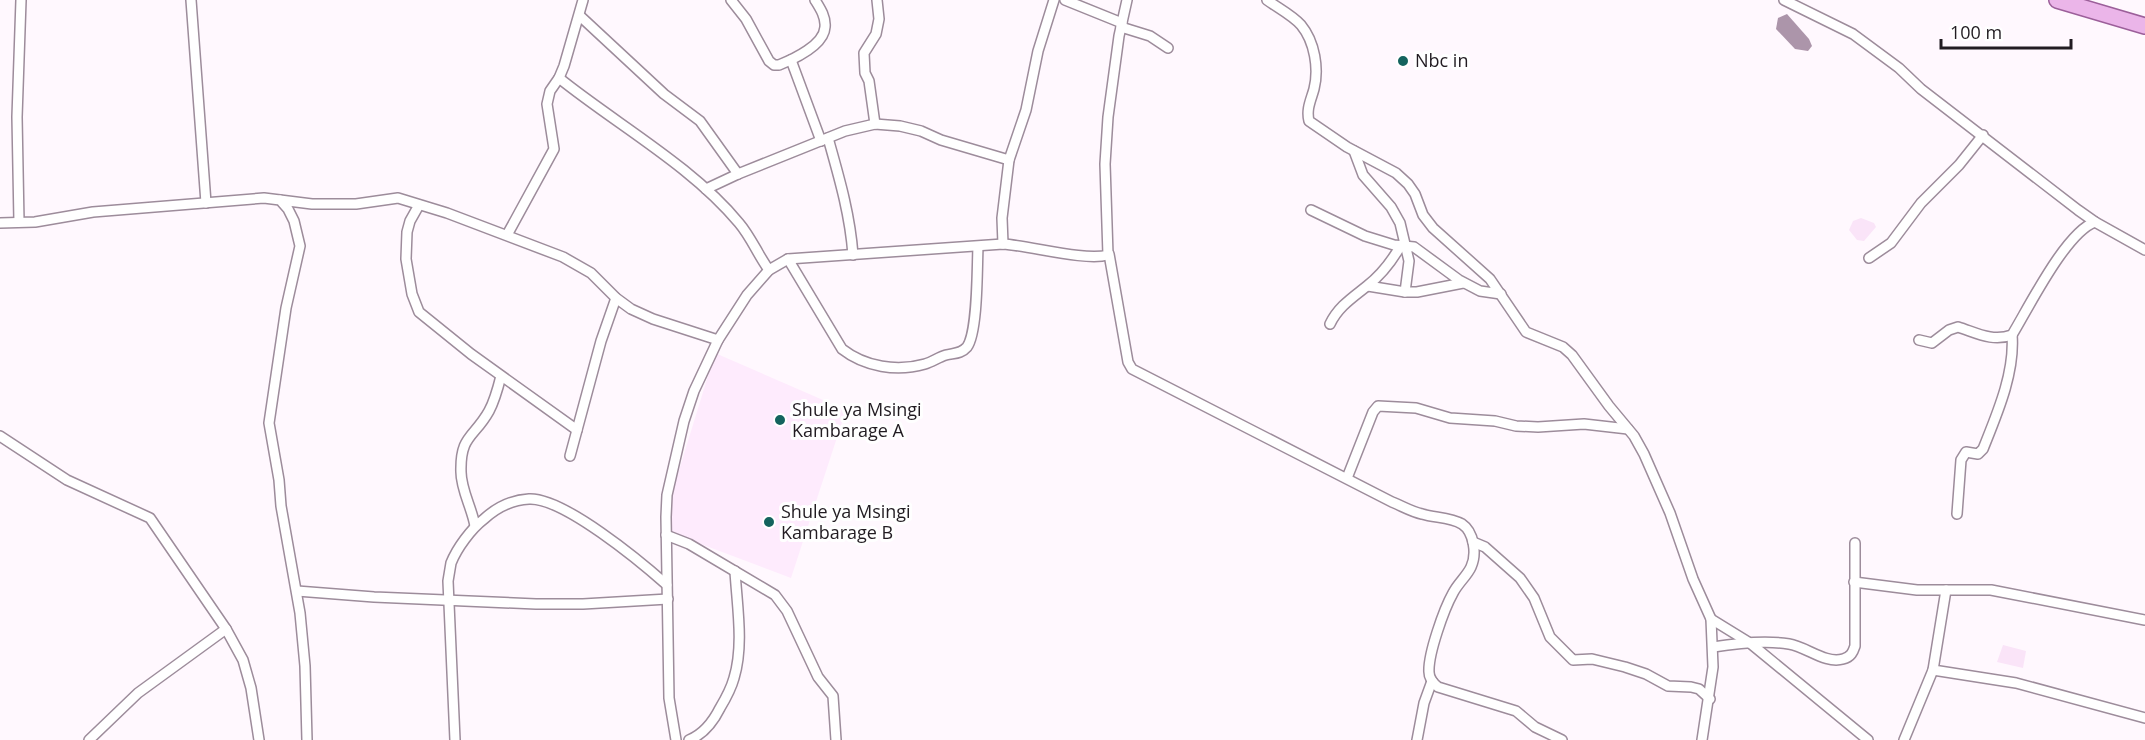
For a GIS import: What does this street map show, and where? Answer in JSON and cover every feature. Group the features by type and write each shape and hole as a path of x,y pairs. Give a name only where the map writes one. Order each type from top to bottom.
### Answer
{"main road":[{"path":"2057,0 2145,26"}],"street":[{"path":"20,222 17,117 21,0"},
{"path":"191,0 206,203"},
{"path":"507,235 554,149 547,104 550,91 559,78 580,16 583,0"},
{"path":"731,0 746,18 769,61 779,65 791,60 818,41 823,34 825,21 815,0"},
{"path":"875,124 869,81 865,73 864,53 876,34 879,18 878,0"},
{"path":"1003,244 1002,218 1008,160 1026,110 1038,51 1054,0"},
{"path":"1065,0 1150,36 1168,48"},
{"path":"1127,0 1108,117 1105,164 1109,254 1128,362 1132,369 1422,514 1452,520 1463,525 1470,532 1473,542 1471,568 1452,593 1433,645 1429,674 1432,681 1438,687 1516,711 1535,727 1562,740"},
{"path":"1267,0 1301,25 1316,58 1315,88 1307,114 1309,121 1354,151 1396,173 1408,184 1432,228 1490,279 1526,332 1563,347 1572,355 1644,454 1670,513 1693,579 1711,619 1713,647 1710,699 1702,740"},
{"path":"1784,0 1853,34 1899,68 2007,156 2095,222 2145,249"},
{"path":"580,16 664,94 700,121 738,174"},
{"path":"791,60 824,139 845,198 851,226 853,255"},
{"path":"559,78 611,115 705,189 738,222 769,270"},
{"path":"705,189 824,139 875,124 921,131 941,140 1008,160"},
{"path":"1869,258 1891,243 1921,203 1959,165 1983,135"},
{"path":"1354,151 1363,175 1397,216 1408,261 1405,292"},
{"path":"0,223 35,222 93,212 264,198 312,204 356,204 398,198 507,235 577,264 600,280 616,298 631,309 653,320 718,340"},
{"path":"280,200 288,208 294,221 300,246 286,308 270,423 281,506 297,591 305,666 307,740"},
{"path":"419,205 410,221 406,242 408,279 419,312 453,341 577,430"},
{"path":"1311,210 1365,237 1419,250 1463,283 1480,291 1501,294"},
{"path":"1957,514 1961,459 1966,453 1978,454 1983,449 2009,370 2013,349 2012,335 2070,242 2083,228 2095,222"},
{"path":"676,740 669,698 667,495 684,421 694,391 718,340 747,295 769,270 788,259 1003,244 1100,256 1109,254"},
{"path":"1330,324 1344,303 1368,286 1403,245"},
{"path":"788,259 842,349 853,358 864,362 900,368 927,363 945,355 958,353 966,347 973,328 978,247"},
{"path":"1368,286 1417,292 1463,283"},
{"path":"570,456 601,341 616,298"},
{"path":"1918,340 1932,343 1949,330 1958,327 1996,339 2012,335"},
{"path":"475,526 473,511 462,480 463,449 468,437 490,409 501,376"},
{"path":"1347,478 1373,412 1378,406 1416,408 1450,418 1495,421 1516,426 1584,424 1628,429"},
{"path":"0,436 67,480 150,518 226,629 243,660 251,688 259,740"},
{"path":"455,740 448,600 452,562 475,526 491,513 508,503 530,499 562,508 634,558 667,585"},
{"path":"666,535 689,544 775,595 787,611 818,676 833,696 836,740"},
{"path":"1473,542 1485,547 1520,578 1534,598 1550,638 1573,660 1592,659 1625,667 1646,674 1668,686 1699,689 1710,699"},
{"path":"1713,647 1750,643 1789,644 1832,660 1844,659 1852,654 1855,646 1855,543"},
{"path":"688,740 700,734 716,716 735,676 739,652 735,571"},
{"path":"1854,582 1917,590 1991,590 2145,620"},
{"path":"1904,740 1933,670 1946,590"},
{"path":"297,591 448,600 583,604 668,599"},
{"path":"1711,619 1750,643 1868,740"},
{"path":"89,740 138,693 226,629"},
{"path":"1933,670 2016,682 2145,717"},
{"path":"1417,740 1424,703 1432,681"},
{"path":"1851,727 1856,740"}],"shaded area":[{"path":"1787,14 1809,39 1812,46 1808,51 1795,49 1776,29 1778,18"},
{"path":"1861,218 1874,223 1876,227 1864,241 1857,240 1849,230 1853,221"},
{"path":"715,353 846,410 791,578 661,529"},
{"path":"2003,645 2026,651 2023,668 1997,662"}],"place":[{"name":"Nbc in","path":"1403,61"},
{"name":"Shule ya Msingi Kambarage A","path":"780,420"},
{"name":"Shule ya Msingi Kambarage B","path":"769,522"}]}
